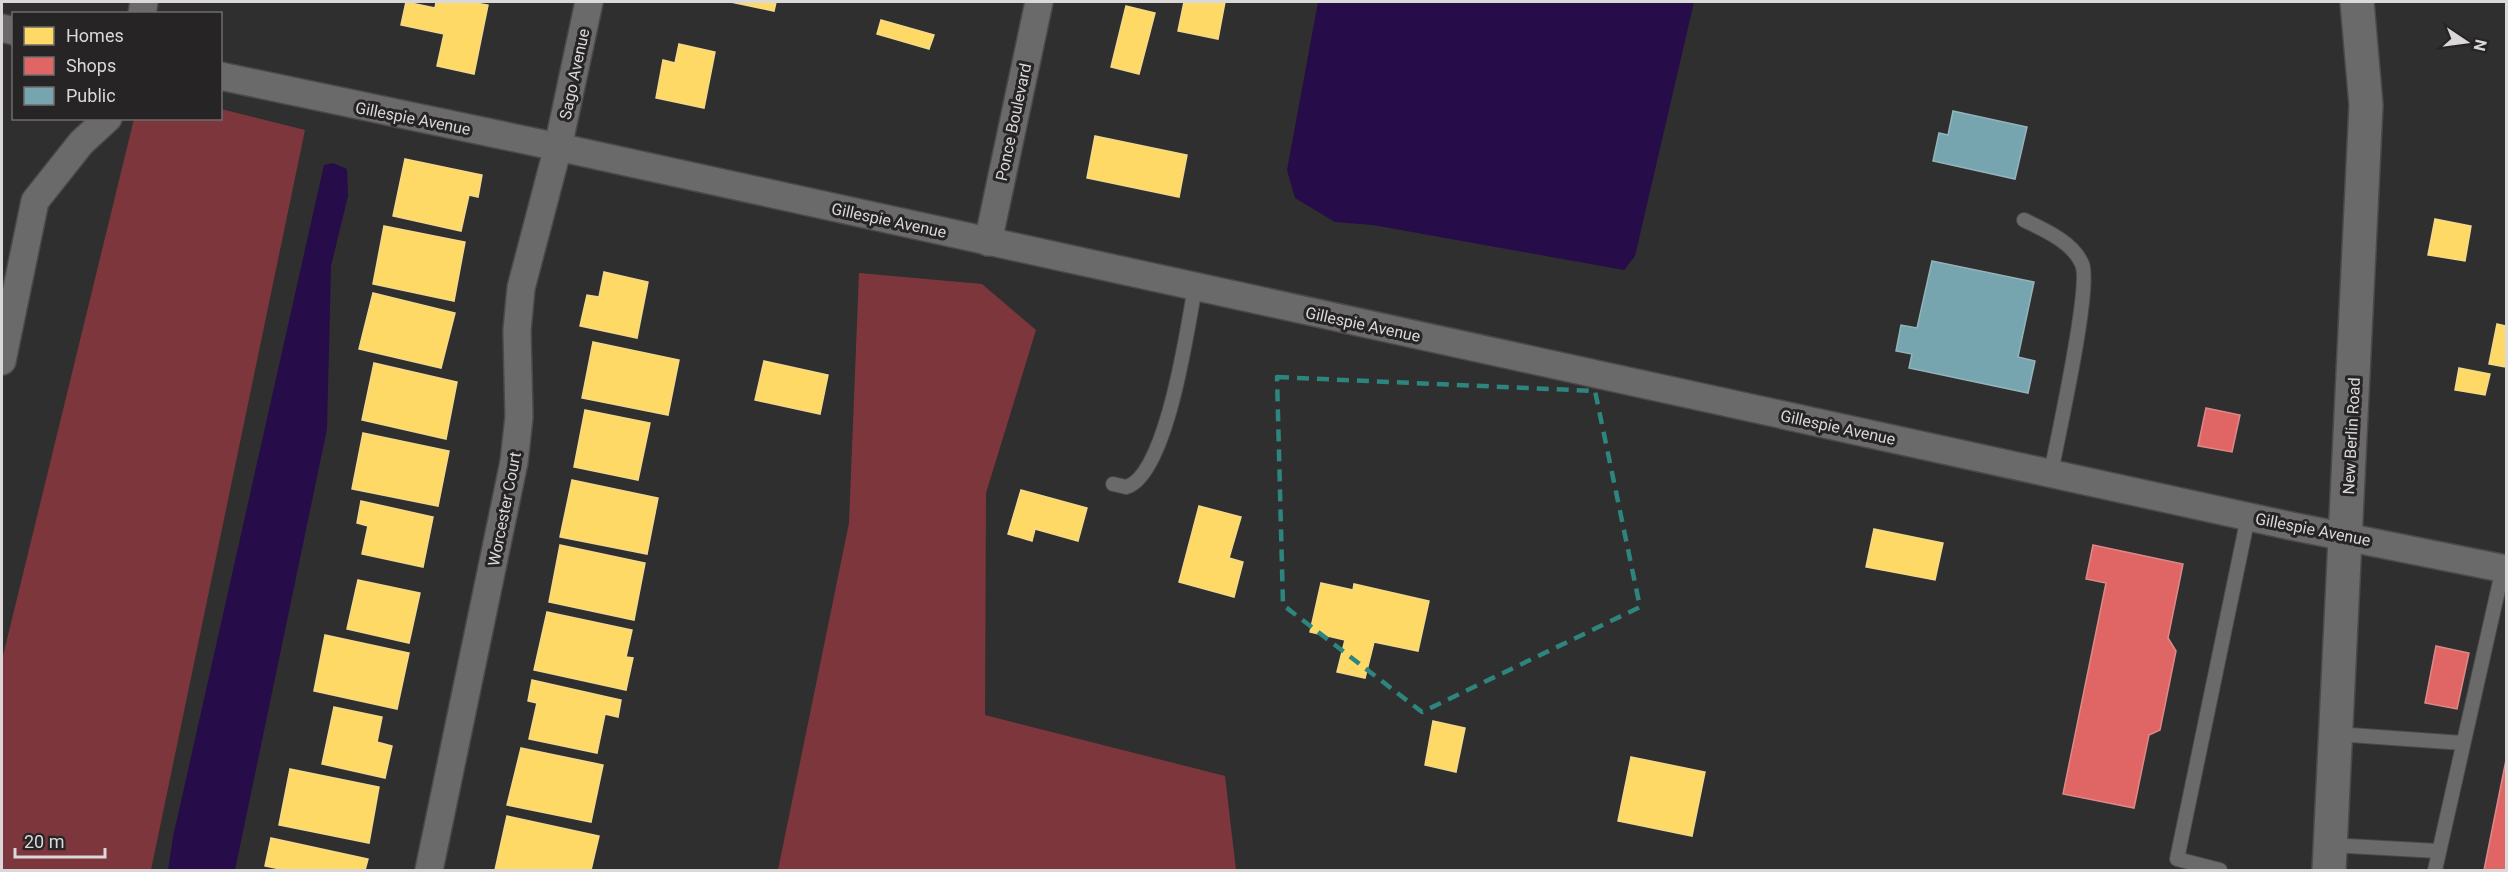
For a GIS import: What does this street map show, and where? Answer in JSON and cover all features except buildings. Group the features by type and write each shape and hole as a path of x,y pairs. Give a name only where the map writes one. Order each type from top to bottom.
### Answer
{"street":[{"name":"Sago Avenue","path":"558,147 590,2"},
{"name":"Ponce Boulevard","path":"988,242 1039,2"},
{"name":"New Berlin Road","path":"2330,858 2366,105 2357,2"},
{"name":"Gillespie Avenue","path":"222,76 558,147 2248,517 2505,568"},
{"path":"2,361 35,201 81,143 106,120"},
{"name":"Worcester Court","path":"429,870 514,462 519,417 517,330 521,288 558,147"}],"lane":[{"path":"2024,220 2050,232 2064,243 2083,265 2081,312 2051,473"},
{"path":"1113,484 1126,487 1138,480 1163,433 1173,403 1196,287"},
{"path":"2220,870 2178,865 2248,517"},
{"path":"2435,870 2505,568"},
{"path":"2336,734 2463,743"},
{"path":"2330,858 2438,851"}],"highlighted area":[{"path":"1277,377 1595,391 1640,607 1422,712 1283,605"}],"shaded area":[{"path":"1318,2 1694,2 1635,256 1624,270 1373,225 1335,222 1295,198 1287,170"},
{"path":"222,109 305,130 151,870 2,870 2,660 134,120 222,120"},
{"path":"333,163 347,169 348,196 331,266 327,429 235,870 168,870 173,837 324,165"},
{"path":"859,273 982,284 1036,330 986,493 985,715 1225,776 1236,870 778,870 849,523"}]}
